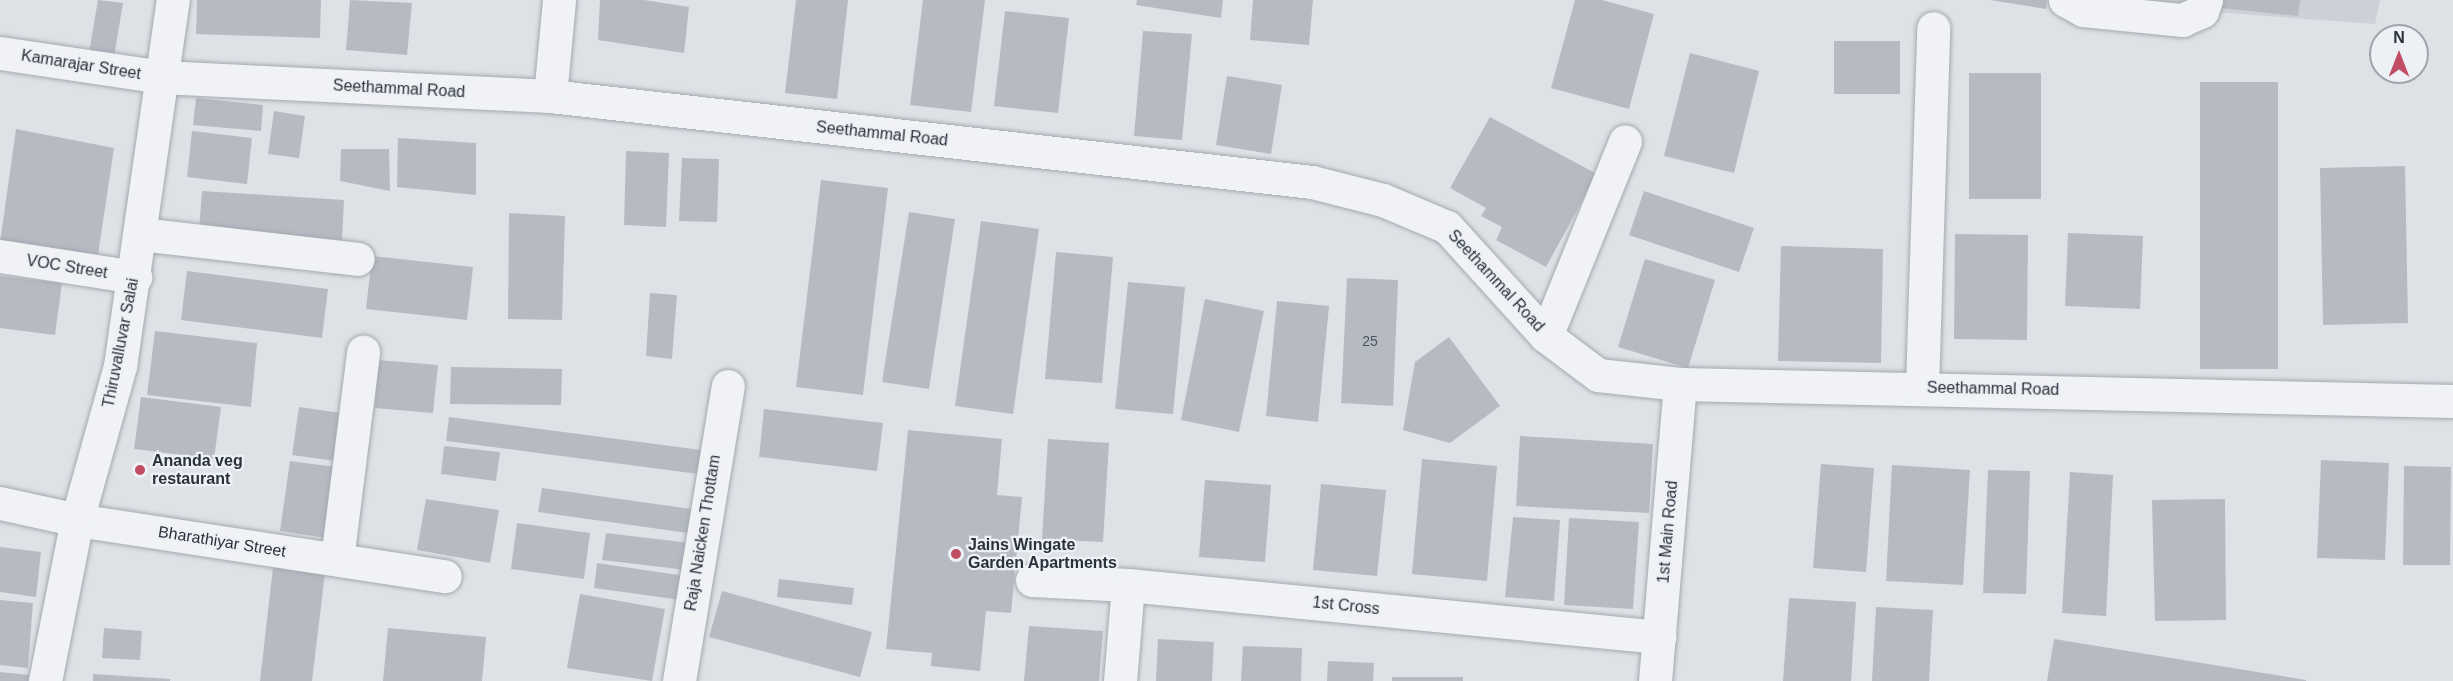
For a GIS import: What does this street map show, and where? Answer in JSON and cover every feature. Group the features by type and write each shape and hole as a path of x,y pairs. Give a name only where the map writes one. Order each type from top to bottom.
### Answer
{"street":[{"name":"Thiruvalluvar Salai","path":"45,681 77,520 120,366 135,277 173,0"},
{"path":"550,96 558,0"},
{"path":"2065,0 2083,10 2182,20 2202,11 2206,0"},
{"path":"1922,387 1933,28"},
{"name":"Kamarajar Street","path":"0,53 162,77"},
{"name":"Seethammal Road","path":"162,77 550,96 1312,182 1383,200 1447,227 1546,336 1598,375 1680,384 1922,387 2453,401"},
{"name":"Seethammal Road","path":"1546,336 1625,141"},
{"path":"140,234 358,259"},
{"name":"VOC Street","path":"0,256 135,277"},
{"path":"337,559 363,352"},
{"name":"1st Main Road","path":"1655,681 1680,384"},
{"name":"Raja Naicken Thottam","path":"679,681 728,386"},
{"name":"Bharathiyar Street","path":"0,503 77,520 445,576"},
{"name":"1st Cross","path":"1032,580 1128,585 1659,637"},
{"path":"1120,681 1128,585"}],"shaded area":[{"path":"2051,0 2380,0 2375,24"}],"building":[{"path":"98,0 123,3 113,63 88,58"},
{"path":"197,0 321,0 320,38 196,34"},
{"path":"350,0 412,3 407,55 346,50"},
{"path":"600,0 644,0 689,7 684,53 598,40"},
{"path":"796,0 848,0 837,99 785,93"},
{"path":"923,0 985,0 971,112 910,105"},
{"path":"1137,0 1223,0 1221,18 1136,5"},
{"path":"1253,0 1313,0 1309,45 1250,40"},
{"path":"1575,0 1602,0 1654,14 1629,109 1551,88"},
{"path":"1990,0 2047,0 2046,9"},
{"path":"2222,0 2300,0 2298,16 2221,8"},
{"path":"1005,11 1069,18 1058,113 994,106"},
{"path":"1143,31 1192,34 1182,140 1134,136"},
{"path":"1834,41 1900,41 1900,94 1834,94"},
{"path":"1690,53 1759,71 1734,173 1664,156"},
{"path":"1969,73 2041,73 2041,199 1969,199"},
{"path":"1227,76 1282,85 1271,154 1216,145"},
{"path":"2200,82 2278,82 2278,369 2200,369"},
{"path":"196,98 263,105 261,131 193,125"},
{"path":"274,111 305,116 299,158 268,154"},
{"path":"1490,117 1597,174 1546,267 1496,240 1502,227 1481,216 1486,208 1450,188"},
{"path":"16,129 114,148 97,262 0,243"},
{"path":"192,131 252,138 247,184 187,177"},
{"path":"398,138 476,143 476,195 397,187"},
{"path":"341,149 389,149 390,191 340,181"},
{"path":"626,151 669,153 666,227 624,225"},
{"path":"682,158 719,159 717,222 679,221"},
{"path":"2405,166 2408,323 2323,325 2320,168"},
{"path":"821,180 888,188 863,395 796,387"},
{"path":"202,191 344,200 342,240 199,230"},
{"path":"1644,191 1754,228 1739,272 1629,235"},
{"path":"909,212 955,219 929,389 882,382"},
{"path":"509,213 565,216 562,320 508,319"},
{"path":"981,221 1039,229 1013,414 955,406"},
{"path":"2068,233 2143,236 2140,309 2065,306"},
{"path":"1955,234 2028,235 2027,340 1954,339"},
{"path":"1781,246 1883,249 1881,363 1778,361"},
{"path":"1056,252 1113,257 1102,383 1045,379"},
{"path":"372,256 473,267 467,320 366,309"},
{"path":"1645,259 1715,280 1688,368 1618,347"},
{"path":"187,271 328,289 322,338 181,320"},
{"path":"0,276 62,283 55,335 0,328"},
{"path":"1347,278 1398,280 1393,406 1341,403"},
{"path":"1128,282 1185,287 1173,414 1115,409"},
{"path":"650,293 677,295 672,359 646,356"},
{"path":"1205,299 1264,311 1239,432 1181,420"},
{"path":"1277,301 1329,306 1318,422 1266,416"},
{"path":"155,331 257,343 251,407 147,395"},
{"path":"1449,337 1500,406 1450,443 1403,430 1415,362"},
{"path":"378,360 438,365 433,413 375,408"},
{"path":"451,367 562,369 561,405 450,404"},
{"path":"141,397 221,407 214,459 134,449"},
{"path":"299,407 348,414 342,462 292,455"},
{"path":"764,409 883,423 877,471 759,457"},
{"path":"449,417 709,451 706,475 446,441"},
{"name":"Jains Wingate Garden Apartments","path":"908,430 1002,439 997,495 1022,497 1011,613 986,611 980,671 931,666 932,653 886,649"},
{"path":"1520,436 1653,444 1649,513 1516,506"},
{"path":"1048,439 1109,443 1103,542 1042,539"},
{"path":"444,446 500,452 496,481 441,474"},
{"path":"1422,459 1497,466 1487,581 1412,574"},
{"path":"2321,460 2389,463 2385,560 2317,558"},
{"path":"290,461 343,468 333,539 280,531"},
{"path":"1821,464 1874,468 1866,572 1813,568"},
{"path":"1892,465 1970,470 1963,585 1886,581"},
{"path":"2404,466 2451,467 2450,565 2403,565"},
{"path":"1988,470 2030,471 2026,594 1983,593"},
{"path":"2070,472 2113,475 2106,616 2062,613"},
{"path":"1205,480 1271,485 1265,562 1199,557"},
{"path":"1321,484 1386,490 1377,576 1313,570"},
{"path":"542,488 698,510 695,534 538,512"},
{"path":"426,499 499,510 490,563 417,550"},
{"path":"2225,499 2226,620 2155,621 2152,500"},
{"path":"1513,517 1560,520 1554,601 1505,597"},
{"path":"1569,518 1639,522 1633,609 1564,605"},
{"path":"517,523 590,533 584,579 511,569"},
{"path":"606,533 698,544 695,571 602,560"},
{"path":"0,547 41,552 36,597 0,592"},
{"path":"597,563 685,576 681,600 594,588"},
{"path":"273,567 325,573 312,681 260,681"},
{"path":"779,579 854,588 852,605 777,597"},
{"path":"722,591 872,632 860,677 709,637"},
{"path":"580,594 665,609 652,681 567,668"},
{"path":"1789,598 1856,602 1851,681 1783,681"},
{"path":"0,600 33,603 28,668 0,665"},
{"path":"1876,607 1933,610 1929,681 1872,681"},
{"path":"1029,626 1103,631 1099,681 1024,681"},
{"path":"104,628 142,631 140,660 102,658"},
{"path":"388,628 486,637 482,681 383,681"},
{"path":"1158,639 1214,642 1212,681 1156,681"},
{"path":"2054,639 2306,680 2306,681 2047,681"},
{"path":"1243,646 1302,648 1301,681 1241,681"},
{"path":"1328,661 1374,663 1373,681 1327,681"},
{"path":"0,672 29,675 28,681 0,681"},
{"path":"93,674 170,679 170,681 93,681"},
{"path":"1392,677 1463,677 1463,681 1392,681"}],"place":[{"name":"Ananda veg restaurant","path":"140,470"},
{"name":"Jains Wingate Garden Apartments","path":"956,554"}]}
